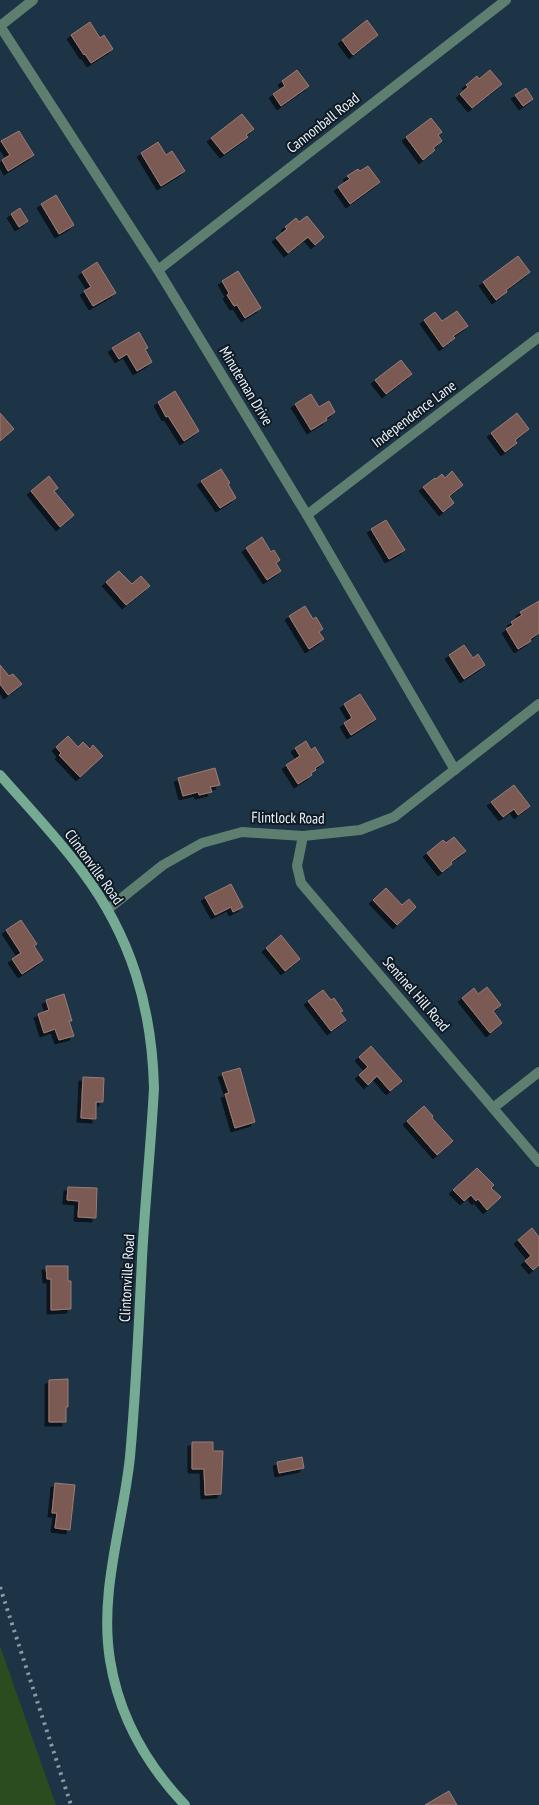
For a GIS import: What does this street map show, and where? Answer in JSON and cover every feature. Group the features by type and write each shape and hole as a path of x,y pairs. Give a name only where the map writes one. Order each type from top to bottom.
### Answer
{"street":[{"path":"0,26 33,0"},
{"name":"Cannonball Road","path":"158,270 506,0"},
{"name":"Minuteman Drive","path":"0,26 158,270 307,515 455,770"},
{"name":"Independence Lane","path":"307,515 539,337"},
{"name":"Flintlock Road","path":"108,909 163,865 202,843 242,832 303,836 360,830 394,817 539,704"},
{"name":"Clintonville Road","path":"0,776 82,870 108,909 138,978 147,1017 154,1088 135,1402 129,1460 109,1597 108,1639 118,1696 128,1723 138,1743 156,1770 185,1805"},
{"name":"Sentinel Hill Road","path":"303,836 297,866 301,884 539,1162"},
{"path":"493,1108 539,1072"}],"green space":[{"path":"0,1646 56,1805 0,1805"}],"building":[{"path":"367,20 378,35 353,55 342,40"},
{"path":"90,22 100,38 104,35 113,49 91,63 71,35"},
{"path":"297,70 309,86 281,106 273,94 285,86 282,81"},
{"path":"490,70 502,84 472,108 460,94 468,87 466,85 477,76 479,79"},
{"path":"526,88 533,99 523,106 515,95"},
{"path":"242,114 254,129 246,135 248,137 224,154 211,138"},
{"path":"431,118 442,132 438,135 442,141 423,160 406,137"},
{"path":"19,131 34,155 8,171 2,160 10,155 1,141"},
{"path":"158,142 166,155 172,151 185,171 161,186 141,153"},
{"path":"368,166 380,182 350,204 338,187 350,179 347,176 358,169 360,171"},
{"path":"56,195 74,225 59,234 41,204"},
{"path":"20,208 28,221 19,227 11,214"},
{"path":"307,216 324,237 315,245 308,237 288,253 276,238 296,218 299,222"},
{"path":"518,256 530,272 496,300 483,282"},
{"path":"97,262 116,293 93,306 84,291 91,287 82,272"},
{"path":"238,271 261,308 245,318 237,305 234,306 227,295 229,293 222,281"},
{"path":"457,311 468,326 453,336 455,338 443,347 424,320 435,312 442,321"},
{"path":"139,332 148,348 145,349 152,362 137,371 127,354 119,359 112,348"},
{"path":"401,360 412,374 386,394 375,380"},
{"path":"175,391 199,431 184,441 168,416 166,417 158,402"},
{"path":"311,394 319,407 329,401 335,412 326,418 327,420 311,430 295,404"},
{"path":"0,413 14,429 0,441"},
{"path":"517,413 529,429 515,440 517,443 505,452 491,433"},
{"path":"221,469 230,483 228,484 236,498 220,508 201,481"},
{"path":"452,471 463,485 449,496 454,503 443,512 423,487 442,474 445,478"},
{"path":"49,476 58,488 54,491 74,515 60,527 31,491"},
{"path":"386,520 405,550 389,559 371,529"},
{"path":"262,537 271,552 274,550 280,560 276,563 281,571 267,580 246,548"},
{"path":"119,571 132,584 141,576 150,586 126,605 106,582"},
{"path":"539,601 539,633 530,639 531,641 518,649 506,629 513,625 511,622 522,615 520,612"},
{"path":"305,606 313,619 316,617 323,629 319,632 324,639 309,649 289,616"},
{"path":"464,645 473,658 478,654 485,665 464,679 449,655"},
{"path":"0,665 9,676 13,674 22,684 8,695 0,684"},
{"path":"360,694 376,719 351,735 344,723 352,718 344,704"},
{"path":"68,736 78,747 83,742 90,749 93,745 103,756 80,777 59,755 61,753 56,747"},
{"path":"306,741 311,750 315,747 324,762 315,768 316,770 311,773 312,775 298,784 286,765 300,756 295,748"},
{"path":"215,768 220,785 210,787 212,792 199,795 198,792 183,796 178,778"},
{"path":"514,785 530,806 518,815 514,809 503,817 491,802"},
{"path":"454,837 466,851 451,862 452,864 442,872 427,853 443,840 446,843"},
{"path":"231,884 243,907 233,912 231,907 215,915 205,897"},
{"path":"386,888 402,905 409,899 416,907 397,925 373,900"},
{"path":"21,920 37,944 34,946 43,960 22,974 12,959 21,953 6,930"},
{"path":"281,935 300,959 285,971 266,948"},
{"path":"487,987 501,1005 493,1011 502,1023 490,1033 462,998 474,988 478,994"},
{"path":"323,990 331,1000 334,998 343,1011 340,1012 346,1020 331,1031 308,1001"},
{"path":"64,994 72,1021 69,1021 74,1036 59,1040 55,1029 44,1033 38,1014 49,1010 46,1000"},
{"path":"371,1046 402,1081 390,1091 377,1076 368,1085 359,1075 368,1067 359,1057"},
{"path":"240,1068 255,1122 235,1128 225,1094 229,1093 222,1073"},
{"path":"83,1077 104,1078 103,1102 96,1102 96,1119 81,1118"},
{"path":"424,1106 453,1141 437,1155 407,1121"},
{"path":"477,1168 494,1185 491,1188 501,1197 487,1210 478,1199 476,1201 471,1195 464,1201 453,1190"},
{"path":"68,1187 97,1188 96,1218 78,1217 79,1201 67,1200"},
{"path":"532,1228 539,1237 539,1265 533,1270 525,1261 531,1256 518,1240"},
{"path":"46,1266 68,1266 68,1281 71,1281 71,1309 51,1310 51,1279 47,1279"},
{"path":"68,1379 66,1422 49,1422 49,1380"},
{"path":"192,1442 213,1442 213,1451 223,1451 221,1494 205,1495 204,1469 192,1469"},
{"path":"302,1457 304,1468 279,1473 277,1462"},
{"path":"55,1483 75,1485 70,1530 55,1528 57,1513 52,1513"},
{"path":"449,1791 457,1805 425,1805"}],"railway":[{"path":"0,1587 71,1805"}]}
